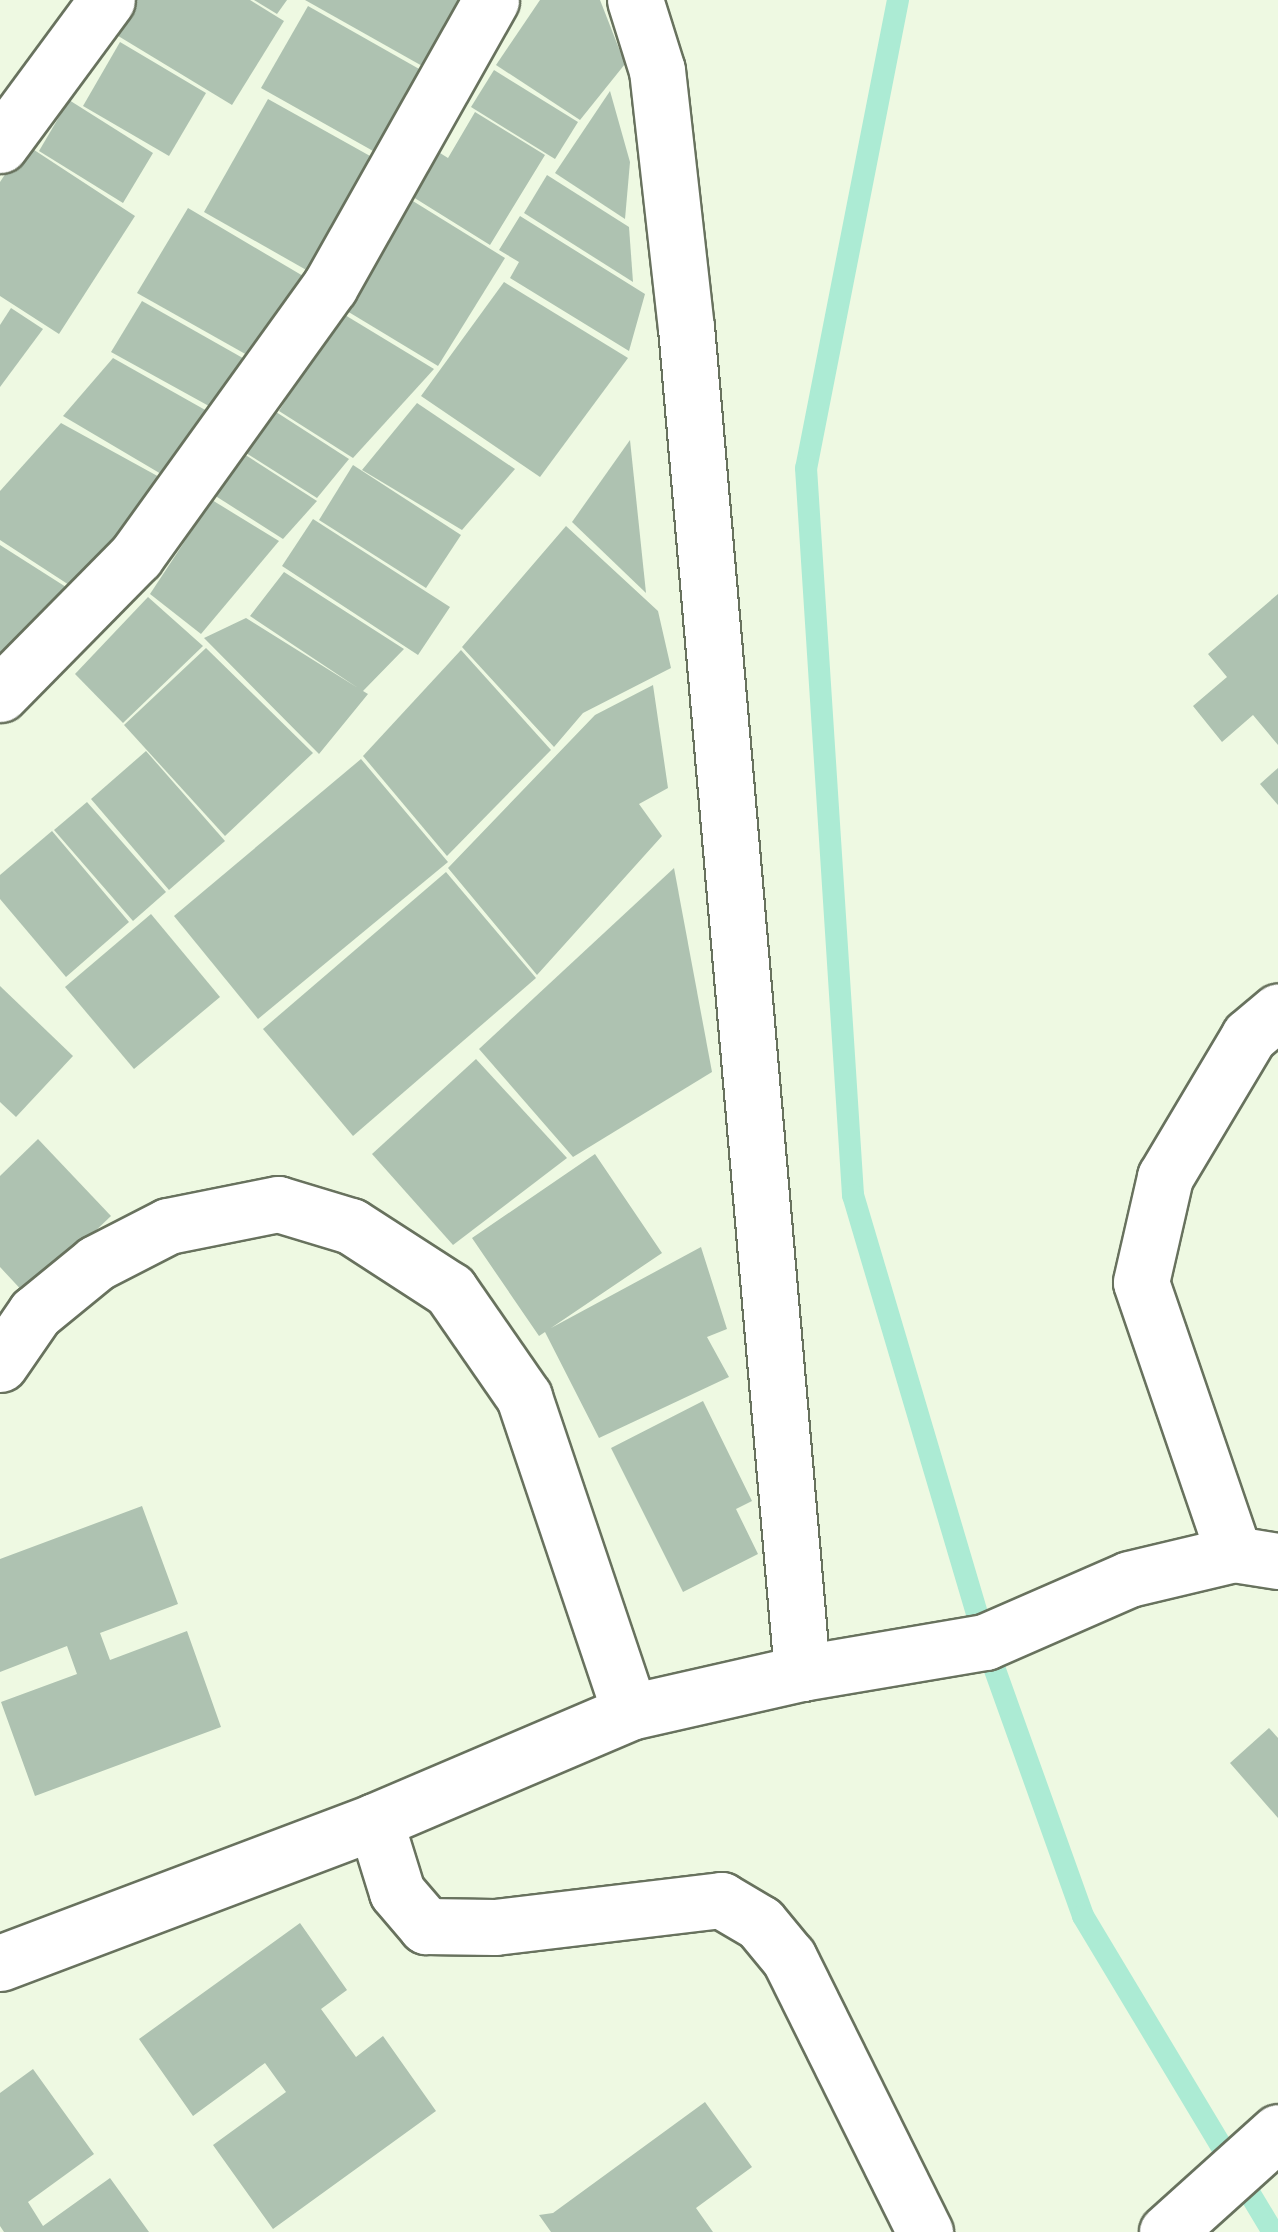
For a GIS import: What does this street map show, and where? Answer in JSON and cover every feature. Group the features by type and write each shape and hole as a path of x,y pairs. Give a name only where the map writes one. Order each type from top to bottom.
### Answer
{"street":[{"path":"0,145 107,0"},
{"path":"0,694 136,556 330,286 491,0"},
{"path":"634,0 657,70 686,327 802,1672"},
{"path":"0,1964 375,1820 630,1712 802,1672 984,1642 1129,1579 1256,1558 1142,1282 1164,1177 1249,1036 1278,1012"},
{"path":"0,1364 35,1313 96,1263 168,1226 278,1204 350,1226 450,1290 524,1398 630,1712"},
{"path":"375,1820 397,1892 426,1926 494,1928 722,1900 760,1922 789,1958 925,2232"},
{"path":"1167,2232 1278,2132"}],"building":[{"path":"130,0 250,0 284,21 232,105 110,31"},
{"path":"254,0 287,0 277,14"},
{"path":"305,0 460,0 424,67"},
{"path":"540,0 600,0 625,64 580,120 496,65"},
{"path":"308,6 428,74 382,156 261,88"},
{"path":"120,42 206,93 169,156 83,106"},
{"path":"494,70 578,122 555,159 471,107"},
{"path":"610,91 630,162 625,219 555,173"},
{"path":"268,99 388,166 324,280 204,212"},
{"path":"69,100 153,153 123,203 39,151"},
{"path":"475,112 545,155 490,245 413,197 440,153 448,158"},
{"path":"25,144 135,216 59,334 0,296 0,182"},
{"path":"547,175 629,227 633,282 524,213"},
{"path":"408,198 505,258 438,366 342,308"},
{"path":"188,208 320,286 263,364 137,293"},
{"path":"520,216 645,294 629,351 510,278 519,262 499,250"},
{"path":"504,282 628,358 540,477 421,396"},
{"path":"142,301 257,366 227,416 111,352"},
{"path":"11,308 43,329 0,387 0,325"},
{"path":"340,312 434,369 353,458 279,411"},
{"path":"113,358 223,420 173,481 63,416"},
{"path":"417,403 515,469 462,530 362,470"},
{"path":"273,410 349,459 317,498 246,453"},
{"path":"61,423 172,484 83,594 0,540 0,491"},
{"path":"630,440 646,593 572,522"},
{"path":"241,452 317,501 283,539 214,495"},
{"path":"353,465 461,535 426,588 319,520"},
{"path":"212,500 279,541 201,634 150,594"},
{"path":"313,519 450,607 418,655 282,566"},
{"path":"566,526 658,611 671,668 583,713 554,747 462,647"},
{"path":"0,545 77,594 0,682"},
{"path":"284,572 404,649 363,691 368,694 319,754 204,638 246,618 358,688 250,616"},
{"path":"1278,594 1278,745 1253,715 1222,742 1193,706 1227,677 1208,654"},
{"path":"148,597 203,646 123,723 75,674"},
{"path":"206,648 313,753 225,836 124,725"},
{"path":"461,650 551,750 447,856 363,756"},
{"path":"653,685 668,788 639,804 662,836 537,975 448,868 595,715"},
{"path":"146,751 225,841 169,890 91,799"},
{"path":"361,759 448,862 258,1019 174,916"},
{"path":"1278,768 1278,805 1260,784"},
{"path":"87,802 166,892 133,921 54,830"},
{"path":"52,831 129,922 66,977 0,899 0,875"},
{"path":"674,868 712,1072 573,1157 479,1049"},
{"path":"446,872 536,978 353,1136 263,1029"},
{"path":"151,914 220,997 134,1069 65,987"},
{"path":"0,986 73,1056 16,1117 0,1102"},
{"path":"476,1059 567,1158 453,1245 372,1154"},
{"path":"38,1139 111,1216 27,1296 0,1267 0,1176"},
{"path":"595,1154 662,1253 551,1328 701,1247 727,1329 707,1337 729,1377 599,1438 545,1332 539,1336 472,1238"},
{"path":"703,1401 752,1501 736,1509 758,1554 683,1592 611,1448"},
{"path":"142,1506 178,1604 100,1633 110,1660 187,1631 221,1727 35,1796 1,1702 77,1674 67,1646 0,1672 0,1559"},
{"path":"1269,1728 1278,1738 1278,1818 1230,1763"},
{"path":"300,1923 347,1990 321,2009 356,2057 383,2036 436,2111 273,2229 213,2145 286,2092 265,2063 193,2116 139,2039"},
{"path":"33,2069 94,2154 28,2202 43,2226 110,2178 149,2232 4,2232 0,2226 0,2093"},
{"path":"705,2102 752,2167 696,2208 713,2232 551,2232 539,2215 553,2213"}],"waterway":[{"path":"898,0 806,468 853,1195 985,1642 1083,1916 1273,2232"}]}
